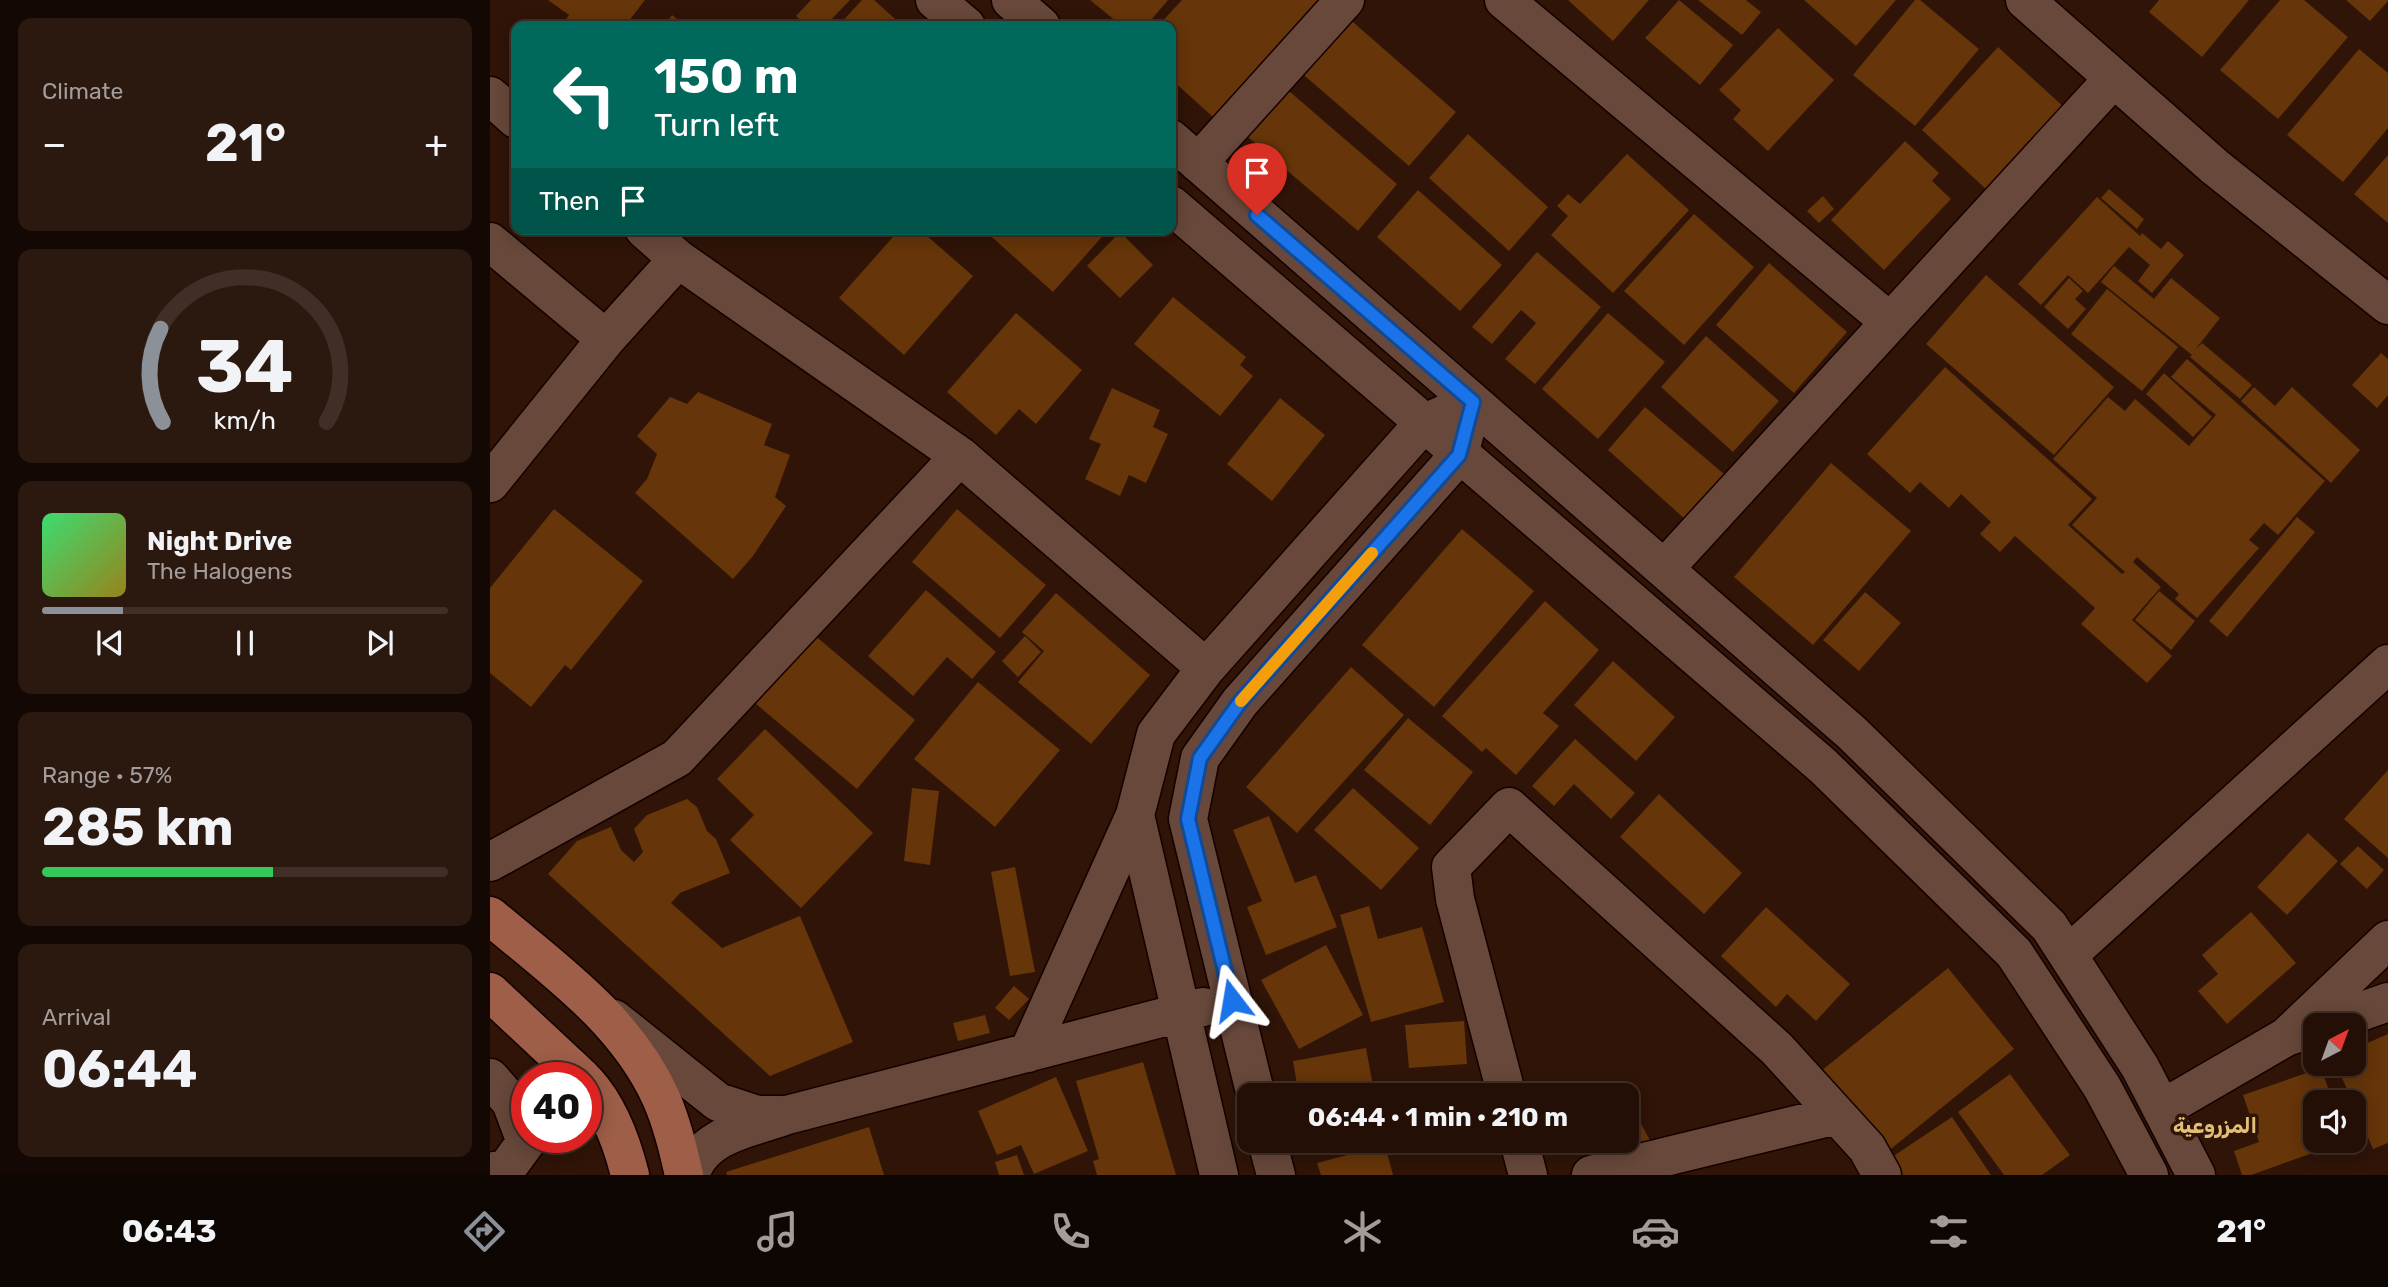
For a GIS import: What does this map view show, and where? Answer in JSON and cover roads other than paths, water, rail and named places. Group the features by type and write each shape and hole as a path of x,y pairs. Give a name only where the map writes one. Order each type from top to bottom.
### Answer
{"main road":[{"path":"490,916 593,1004 624,1038 661,1098 684,1175"},
{"path":"490,992 565,1062"},
{"path":"602,1106 624,1150 629,1175"}],"street":[{"path":"936,0 960,21"},
{"path":"1011,0 1035,21"},
{"path":"1345,0 1184,151 1852,733 2049,926 2140,1067 2196,1175"},
{"path":"1504,0 1890,323"},
{"path":"2025,0 2215,167 2388,305"},
{"path":"1664,569 2114,78"},
{"path":"490,96 511,115"},
{"path":"1176,209 1823,766 2014,953 2102,1087 2149,1175"},
{"path":"650,235 678,259 960,456 1206,668"},
{"path":"490,242 606,339"},
{"path":"490,483 606,339 678,259"},
{"path":"1028,1053 1135,815 1156,734 1206,668 1423,424 1473,402"},
{"path":"1253,1083 1188,819 1200,758 1240,702 1459,455 1473,402"},
{"path":"490,862 677,758 960,456"},
{"path":"2067,955 2388,664"},
{"path":"1504,1083 1455,899 1451,867 1509,807 1777,1049 1867,1148 1882,1175"},
{"path":"1135,815 1179,1013 1219,1175"},
{"path":"2322,1013 2388,940"},
{"path":"690,1175 696,1158 720,1137 787,1115 1232,1000"},
{"path":"2358,1013 2388,1003"},
{"path":"593,1004 658,1051 694,1086 718,1102 757,1115 787,1115"},
{"path":"2162,1109 2303,1032"},
{"path":"490,1078 510,1102 526,1142 507,1168 490,1172"},
{"path":"1591,1175 1838,1115"},
{"path":"1270,1153 1276,1175"},
{"path":"1522,1153 1528,1175"}],"district":[{"name":"المزروعية","path":"2215,1125"}]}
